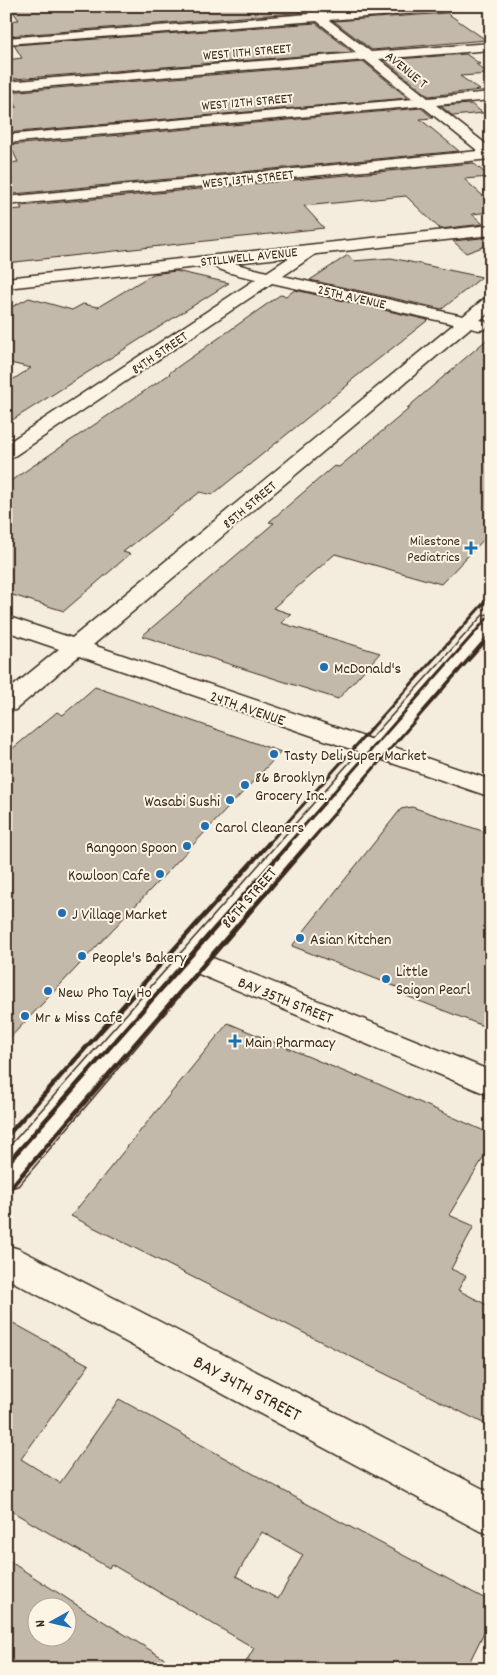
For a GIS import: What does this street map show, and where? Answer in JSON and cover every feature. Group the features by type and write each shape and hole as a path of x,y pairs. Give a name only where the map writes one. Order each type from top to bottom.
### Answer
{"street":[{"name":"AVENUE T","path":"305,6 490,154"},
{"path":"6,41 464,6"},
{"name":"WEST 11TH STREET","path":"6,86 491,46"},
{"name":"WEST 12TH STREET","path":"6,139 491,96"},
{"name":"WEST 13TH STREET","path":"6,201 490,154"},
{"name":"STILLWELL AVENUE","path":"6,283 491,230"},
{"name":"84TH STREET","path":"6,453 311,250"},
{"name":"25TH AVENUE","path":"214,260 234,269 271,278 491,327"},
{"name":"85TH STREET","path":"6,705 491,302"},
{"name":"86TH STREET","path":"6,1175 374,750 491,621"},
{"name":"24TH AVENUE","path":"6,623 491,789"},
{"name":"BAY 35TH STREET","path":"193,960 491,1084"},
{"name":"BAY 34TH STREET","path":"6,1260 491,1515"}],"building":[{"path":"44,6 360,6 362,8 322,11 312,7 305,12 8,36 6,21 19,20 11,9"},
{"path":"447,13 486,40 372,50 334,21"},
{"path":"316,23 352,52 14,79 6,67 6,60 22,58 14,45"},
{"path":"466,54 480,64 476,64 489,74 460,76 480,90 429,96 384,60"},
{"path":"364,62 408,98 6,133 6,118 14,117 8,107 17,107 8,92"},
{"path":"471,104 483,113 453,116 441,106"},
{"path":"421,108 433,118 420,119 459,151 14,194 8,181 13,181 7,169 11,168 8,163 18,162 10,145"},
{"path":"473,163 490,177 464,179 491,203 491,212 472,214 483,224 440,229 406,196 304,206 324,228 6,263 6,210 22,209 20,206"},
{"path":"491,237 491,244 466,253 453,241"},
{"path":"348,255 353,261 391,258 482,277 442,309 310,280"},
{"path":"176,271 229,283 6,424 6,384 31,368 6,362 6,310 29,298 72,310 83,304 98,307 153,274"},
{"path":"295,290 428,320 212,495 200,492 123,552 130,554 64,611 6,593 6,484 170,374 280,295 286,296"},
{"path":"491,336 491,532 441,584 335,554 273,608 291,614 281,623 380,653 338,699 142,636 274,523 269,522 334,466 339,467 410,408 407,408"},
{"path":"95,687 281,752 6,1042 6,754 57,712 63,715"},
{"path":"412,807 491,834 491,1029 404,995 407,991 292,946 401,809"},
{"path":"228,1023 357,1077 358,1075 491,1134 491,1145 449,1215 474,1226 451,1269 466,1276 458,1290 491,1307 491,1427 71,1216"},
{"path":"6,1319 89,1365 21,1459 60,1483 119,1399 311,1506 491,1602 491,1618 466,1669 242,1669 254,1648 111,1564 109,1568 6,1508","holes":["262,1532 303,1555 278,1599 236,1576"]},
{"path":"6,1559 66,1598 28,1598 28,1648 78,1648 78,1606 181,1669 6,1669"}],"railway":[{"path":"268,844 491,595"},
{"path":"288,844 491,614"},
{"path":"308,844 491,633"},
{"path":"6,1137 269,843"},
{"path":"6,1165 290,843"},
{"path":"6,1193 309,843"}],"place":[{"name":"Milestone Pediatrics","path":"471,548"},
{"name":"McDonald's","path":"324,667"},
{"name":"Tasty Deli Super Market","path":"274,754"},
{"name":"86 Brooklyn Grocery Inc.","path":"245,785"},
{"name":"Wasabi Sushi","path":"230,800"},
{"name":"Carol Cleaners","path":"205,826"},
{"name":"Rangoon Spoon","path":"187,846"},
{"name":"Kowloon Cafe","path":"160,874"},
{"name":"J Village Market","path":"62,913"},
{"name":"Asian Kitchen","path":"300,938"},
{"name":"People's Bakery","path":"82,956"},
{"name":"Little Saigon Pearl","path":"386,979"},
{"name":"New Pho Tay Ho","path":"48,991"},
{"name":"Mr & Miss Cafe","path":"25,1016"},
{"name":"Main Pharmacy","path":"235,1041"}]}
